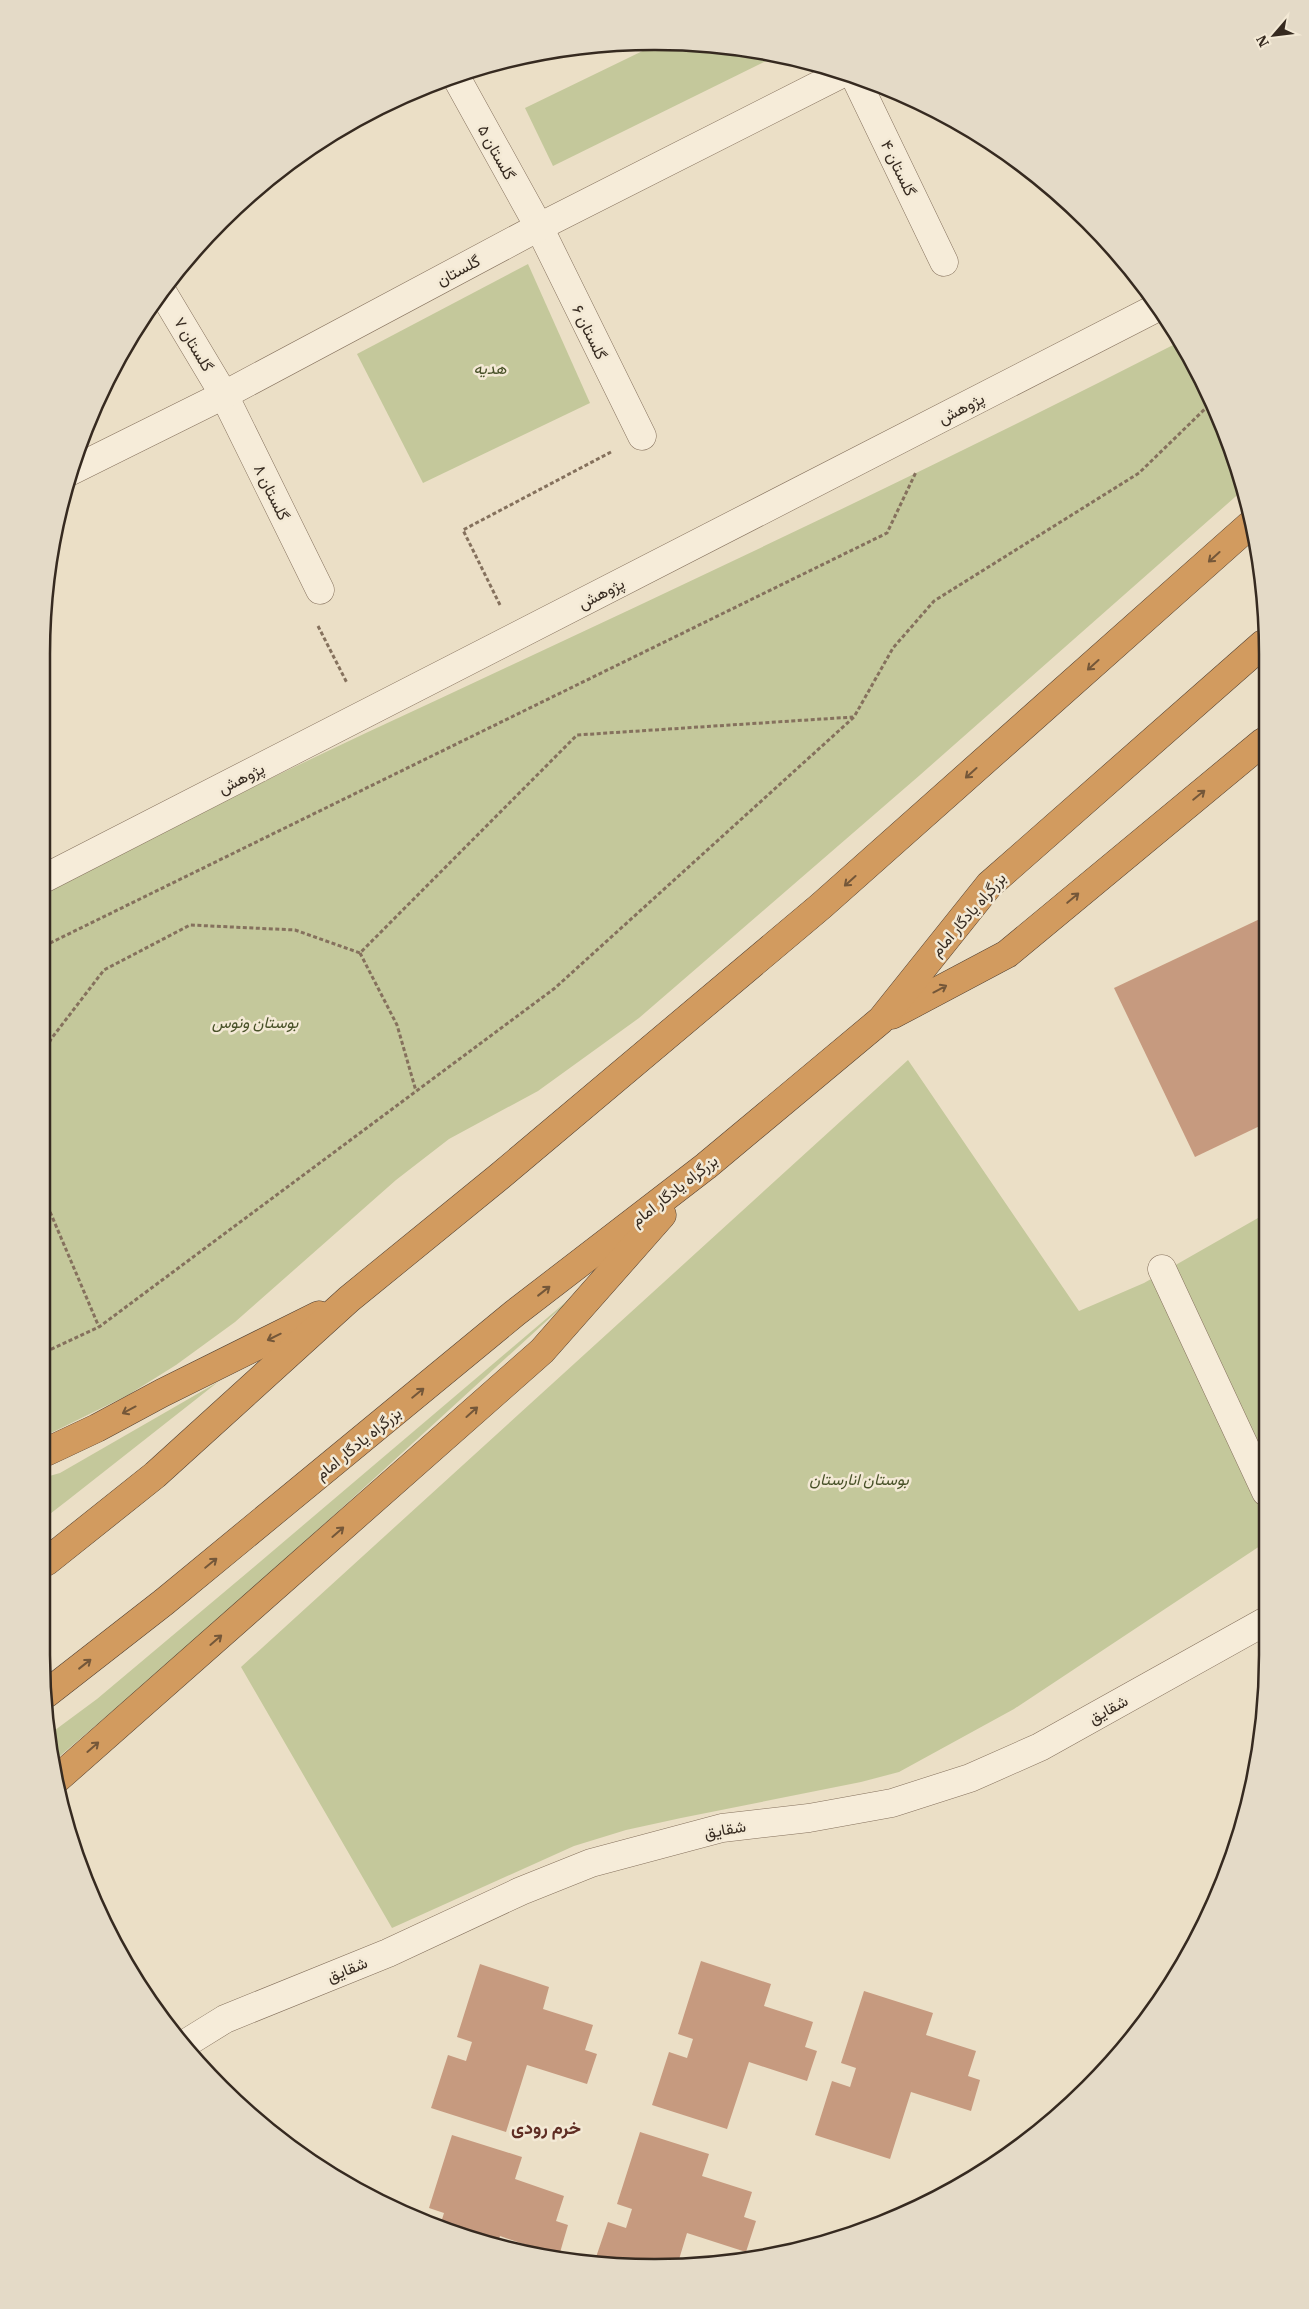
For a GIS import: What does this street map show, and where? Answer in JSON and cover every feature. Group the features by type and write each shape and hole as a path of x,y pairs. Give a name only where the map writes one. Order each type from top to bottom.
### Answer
{"highway":[{"path":"50,1559 155,1475 349,1299 493,1182 821,906 1245,529"},
{"name":"بزرگراه یادگار امام","path":"51,1690 164,1602 515,1313 706,1166 881,1020 989,885 1259,648"},
{"path":"881,1020 1007,954 1259,745"},
{"path":"62,1774 542,1351 706,1166"},
{"path":"50,1450 349,1299"}],"street":[{"name":"گلستان","path":"80,466 224,395 539,227 835,78"},
{"name":"گلستان ۵","path":"459,82 539,227"},
{"name":"گلستان ۴","path":"859,86 944,262"},
{"name":"گلستان ۶","path":"539,227 642,436"},
{"name":"گلستان ۷","path":"166,299 224,395"},
{"name":"پژوهش","path":"50,876 1151,311"},
{"name":"گلستان ۸","path":"224,395 320,590"},
{"path":"1162,1269 1259,1477"},
{"name":"شقایق","path":"190,2041 225,2019 388,1953 521,1891 591,1863 722,1828 809,1818 892,1803 970,1778 1040,1747 1259,1625"}],"path":[{"path":"50,1350 98,1327 555,988 854,717 893,648 934,601 1139,473 1206,408"},
{"path":"516,637 463,530 642,436"},
{"path":"50,943 887,533 917,471"},
{"path":"320,590 304,598 363,715"},
{"path":"360,953 576,735 854,717"},
{"path":"50,1041 104,970 190,924 295,930 360,953 397,1025 416,1091"},
{"path":"50,1214 98,1327"}],"green space":[{"path":"644,50 694,51 766,61 553,166 525,108"},
{"name":"هدیه","path":"528,264 590,403 423,483 357,354"},
{"name":"بوستان ونوس","path":"1173,345 1197,387 1213,423 1227,460 1237,495 920,775 639,1018 538,1091 449,1139 396,1180 235,1322 176,1365 128,1395 50,1434 50,887 327,751 674,589 1079,393"},
{"name":"بوستان انارستان","path":"908,1060 1079,1311 1144,1283 1259,1217 1259,1547 1014,1709 899,1772 861,1782 626,1830 574,1846 392,1928 241,1667"},
{"path":"587,1284 228,1612 59,1757 55,1730 97,1699"},
{"path":"218,1382 50,1514 50,1476 60,1473"}],"building":[{"path":"1259,919 1259,1126 1195,1157 1114,988"},
{"path":"701,1961 771,1984 764,2006 813,2022 805,2047 817,2051 807,2081 749,2062 727,2129 652,2105 669,2052 687,2058 693,2039 678,2034"},
{"path":"480,1964 549,1987 543,2009 593,2025 585,2050 597,2054 587,2084 527,2065 506,2132 431,2108 448,2055 466,2061 472,2042 457,2037"},
{"path":"864,1991 933,2013 926,2035 976,2051 968,2076 980,2080 971,2111 911,2092 890,2159 815,2135 832,2081 850,2087 856,2068 841,2063"},
{"path":"640,2132 709,2154 702,2176 752,2192 744,2217 756,2221 746,2252 687,2233 679,2258 596,2256 608,2222 626,2228 632,2209 617,2204"},
{"path":"452,2135 522,2157 515,2179 564,2196 556,2221 568,2225 560,2251 523,2244 500,2236 498,2238 460,2227 442,2220 444,2213 429,2208"}],"district":[{"name":"خرم رودی","path":"546,2127"}]}
